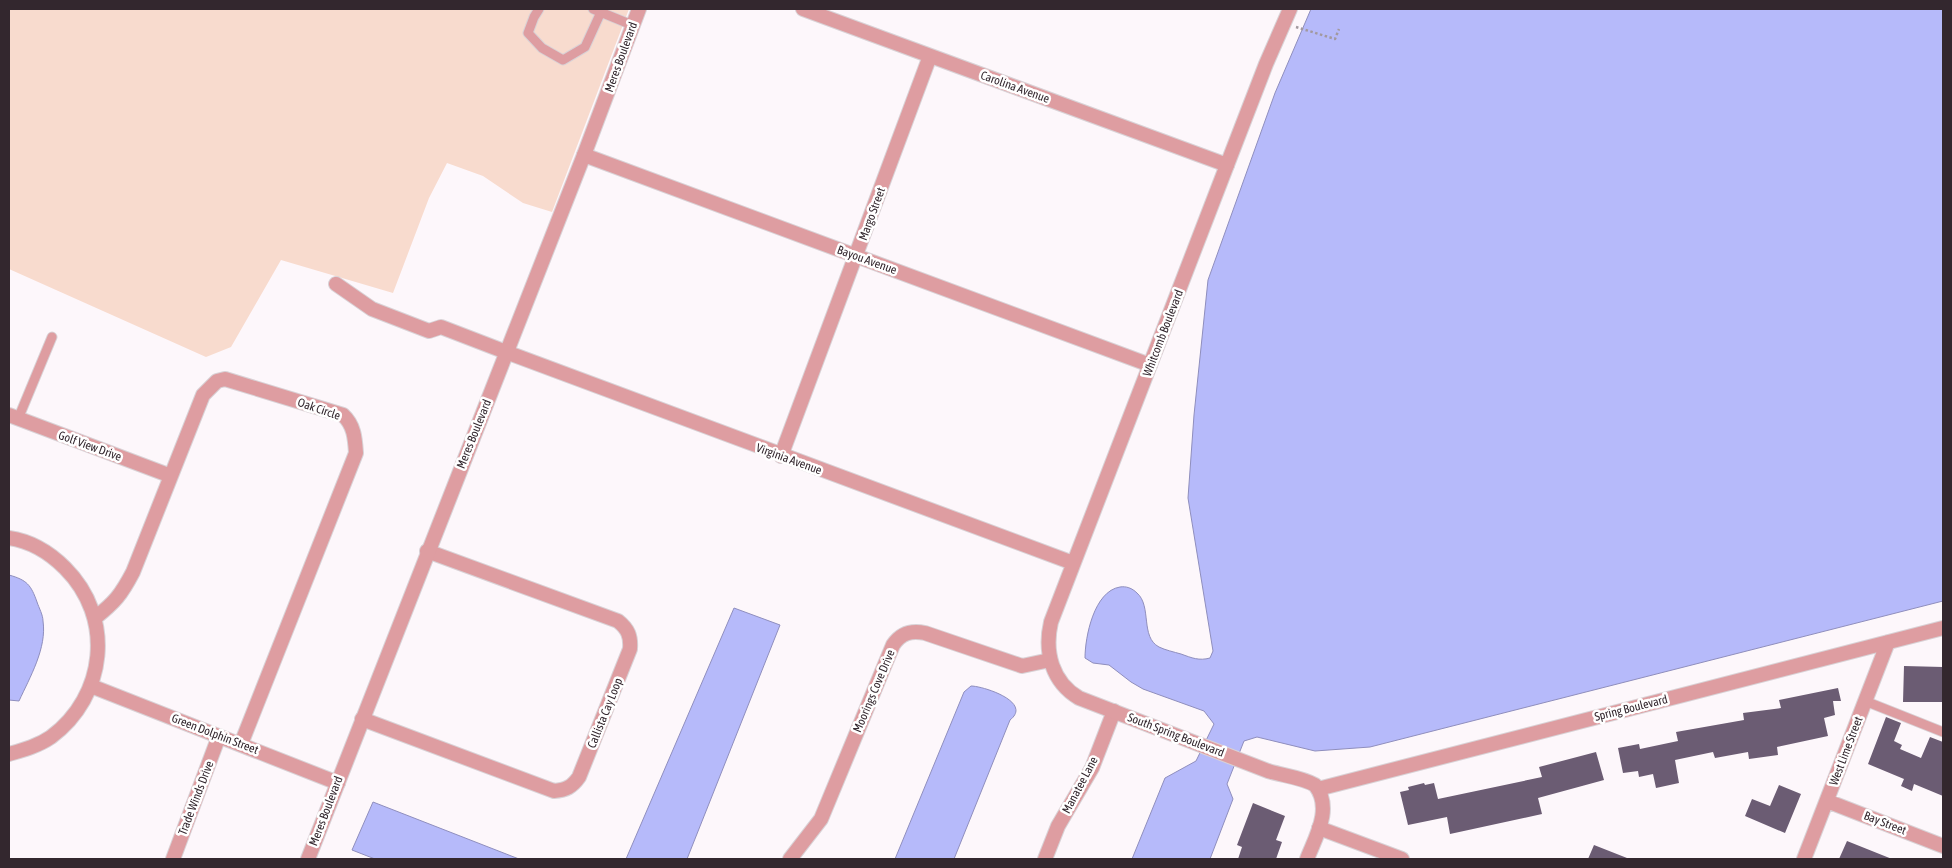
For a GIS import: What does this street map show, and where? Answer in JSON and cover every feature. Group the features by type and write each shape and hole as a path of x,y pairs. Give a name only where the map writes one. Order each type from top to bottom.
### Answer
{"street":[{"name":"Meres Boulevard","path":"308,859 427,551 584,155 639,9"},
{"name":"Carolina Avenue","path":"803,9 1227,165"},
{"name":"Whitcomb Boulevard","path":"1050,660 1049,630 1266,64 1290,9"},
{"name":"Margo Street","path":"781,456 930,56"},
{"name":"Bayou Avenue","path":"584,155 1150,365"},
{"name":"Virginia Avenue","path":"336,284 372,309 429,331 441,327 781,456 1074,564"},
{"name":"Oak Circle","path":"95,618 113,604 122,593 133,572 203,395 217,381 225,379 343,415 350,421 354,431 356,453 241,744"},
{"name":"Golf View Drive","path":"14,417 171,476"},
{"path":"9,538 37,547 57,560 78,583 87,596 95,618 98,641 98,656 91,686 81,706 67,724 49,738 29,749 9,754"},
{"name":"Callista Cay Loop","path":"362,719 554,791 563,790 574,784 579,777 630,649 629,634 626,627 618,621 427,551"},
{"name":"Spring Boulevard","path":"1318,789 1943,628"},
{"name":"Moorings Cove Drive","path":"790,859 821,819 893,645 901,636 914,631 925,633 1022,666 1050,660"},
{"name":"West Lime Street","path":"1804,859 1888,642"},
{"name":"South Spring Boulevard","path":"1050,660 1057,678 1072,693 1277,774 1302,779 1315,785 1318,789"},
{"name":"Green Dolphin Street","path":"91,686 338,783"},
{"name":"Manatee Lane","path":"1045,859 1058,826 1092,768 1114,711"},
{"name":"Trade Winds Drive","path":"173,859 220,736"},
{"path":"1307,859 1323,812 1318,789"},
{"name":"Bay Street","path":"1827,801 1943,846"},
{"path":"1319,828 1402,859"}],"lane":[{"path":"539,9 534,16 528,33 542,48 563,60 585,47 597,11 632,25"},
{"path":"14,417 52,336"},
{"path":"1865,701 1943,732"}],"path":[{"path":"1292,26 1335,39 1339,29"}],"shaded area":[{"path":"9,9 629,9 552,212 523,203 483,176 447,163 429,198 393,293 281,260 231,347 206,357 9,269"}],"water":[{"path":"1311,9 1943,9 1943,601 1370,747 1315,751 1257,737 1244,741 1227,784 1233,799 1210,859 1132,859 1165,778 1196,761 1214,724 1204,711 1143,689 1109,665 1093,663 1085,658 1089,627 1104,597 1111,590 1124,587 1133,590 1141,599 1150,636 1159,647 1199,659 1210,658 1213,651 1188,498 1194,415 1208,280 1275,93"},
{"path":"9,575 24,581 30,587 42,614 44,631 40,652 19,701 9,700"},
{"path":"734,608 780,625 687,859 626,859"},
{"path":"971,686 1004,696 1015,707 1015,713 1010,720 954,859 895,859 964,692"},
{"path":"373,802 519,859 375,859 352,850"}],"building":[{"path":"1904,666 1943,667 1943,702 1903,702"},
{"path":"1838,688 1841,701 1833,701 1835,715 1824,718 1828,736 1777,747 1778,755 1749,759 1748,752 1715,758 1713,752 1675,760 1679,783 1656,788 1653,774 1639,777 1638,771 1623,773 1618,748 1639,744 1640,749 1678,741 1676,732 1744,720 1743,713 1781,708 1779,700"},
{"path":"1886,717 1901,723 1894,741 1902,745 1900,749 1921,758 1930,737 1943,742 1943,796 1914,784 1912,791 1901,786 1904,779 1868,764"},
{"path":"1596,752 1604,780 1538,798 1542,814 1450,834 1447,817 1408,825 1400,792 1409,790 1408,787 1424,783 1425,785 1434,783 1438,799 1542,777 1539,767"},
{"path":"1779,785 1801,794 1785,833 1745,816 1752,799 1770,806"},
{"path":"1253,803 1285,816 1276,840 1282,842 1276,859 1238,859 1242,847 1237,845"},
{"path":"1847,841 1892,859 1839,859"},
{"path":"1594,845 1627,858 1627,859 1588,859"}]}
